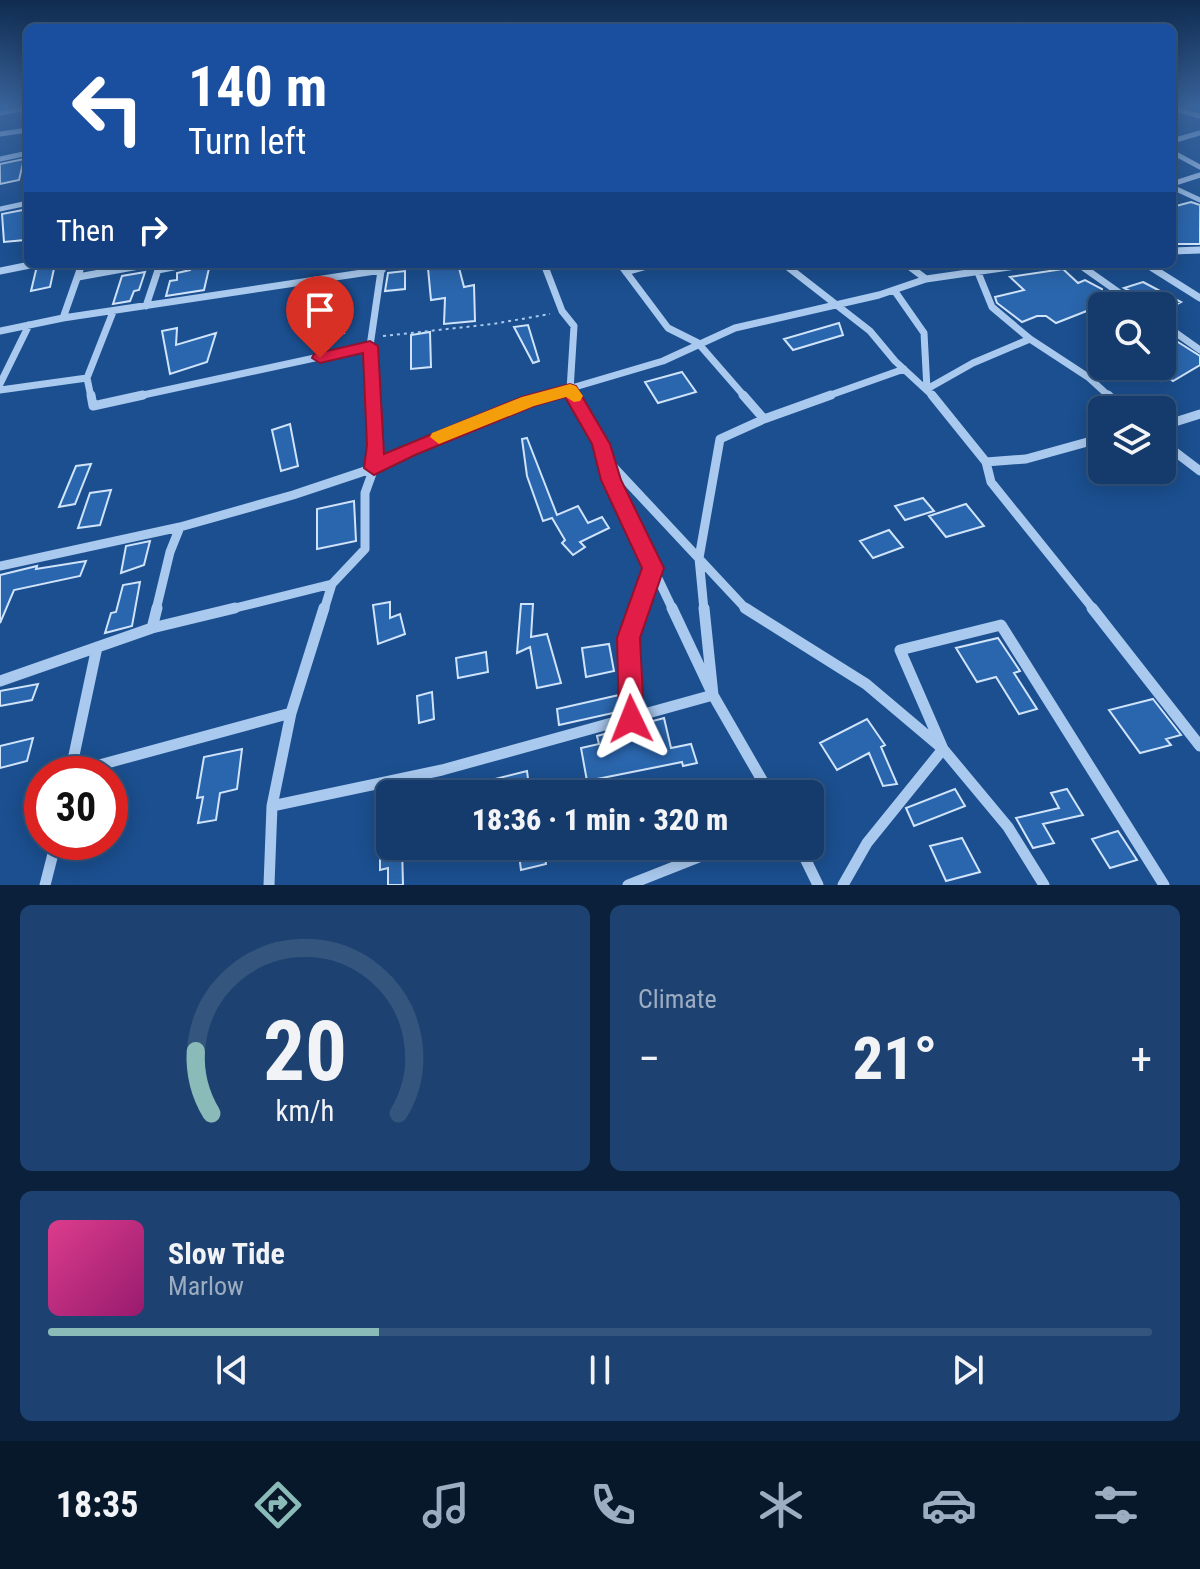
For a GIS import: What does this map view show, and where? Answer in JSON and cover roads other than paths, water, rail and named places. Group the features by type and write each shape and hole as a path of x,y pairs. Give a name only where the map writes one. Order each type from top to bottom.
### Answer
{"street":[{"path":"0,159 24,154"},
{"path":"1176,154 1200,167"},
{"path":"1176,184 1200,175"},
{"path":"1176,187 1200,200"},
{"path":"0,209 24,204"},
{"path":"1176,251 1200,250"},
{"path":"0,271 24,266"},
{"path":"63,318 81,268"},
{"path":"78,277 128,268"},
{"path":"146,306 159,268"},
{"path":"0,331 63,318 376,268"},
{"path":"269,885 272,806 291,713 332,584 365,549 365,493 374,468 376,445 371,342 382,268"},
{"path":"546,268 562,311 574,326 570,390 584,410 606,459 611,480 713,695 762,780"},
{"path":"623,268 668,328 698,343 764,419"},
{"path":"626,272 640,268"},
{"path":"789,268 870,331 927,389 986,462 991,482 1158,689 1200,746"},
{"path":"911,268 926,279"},
{"path":"0,566 240,511 374,468 408,450 528,401 663,361 735,328 894,290 926,279 984,268"},
{"path":"1086,268 1119,292"},
{"path":"1152,268 1200,298"},
{"path":"977,270 992,307 1030,339 1088,377 1109,396"},
{"path":"894,290 924,333 927,389"},
{"path":"113,312 87,378 93,406 202,385 371,342"},
{"path":"0,387 29,325"},
{"path":"1176,333 1200,350"},
{"path":"927,389 973,363 1030,339"},
{"path":"713,695 699,558 720,439 764,419 904,369"},
{"path":"0,387 87,378"},
{"path":"1176,422 1200,414"},
{"path":"986,462 1026,459 1088,442"},
{"path":"1176,453 1200,471"},
{"path":"606,459 747,610 866,684 943,749 1008,827 1044,885"},
{"path":"152,628 170,552 180,527"},
{"path":"631,719 628,638 653,568"},
{"path":"0,681 152,628 332,584"},
{"path":"943,749 900,650 1001,625 1164,885"},
{"path":"74,756 97,647"},
{"path":"272,806 442,770 713,695"},
{"path":"128,757 291,713"},
{"path":"843,885 867,843 943,749"},
{"path":"45,885 51,860"},
{"path":"628,885 691,860"},
{"path":"806,860 818,885"}]}
